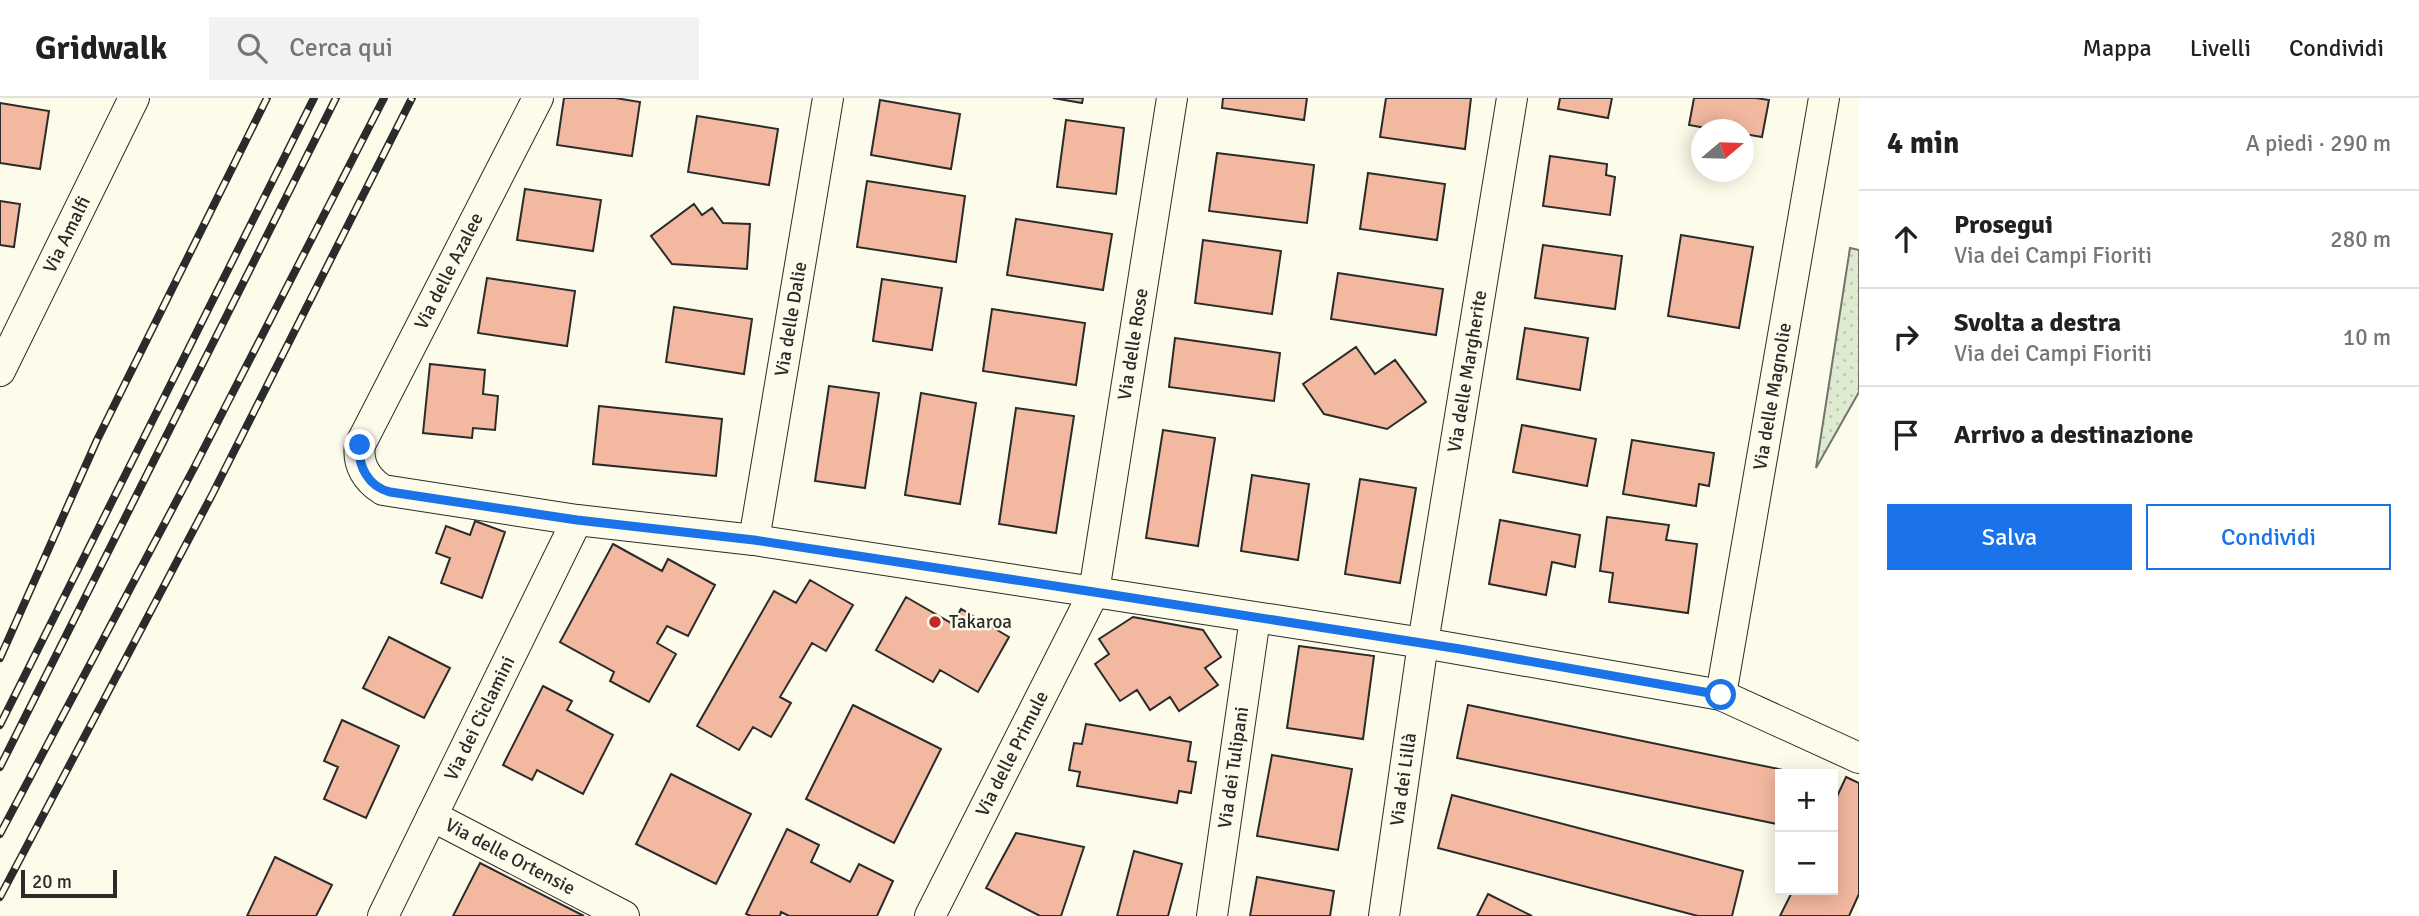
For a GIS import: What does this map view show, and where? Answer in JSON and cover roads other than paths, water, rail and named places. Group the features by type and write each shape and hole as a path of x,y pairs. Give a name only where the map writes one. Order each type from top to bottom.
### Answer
{"street":[{"name":"Via Amalfi","path":"0,371 134,98"},
{"name":"Via delle Azalee","path":"538,98 360,445 362,467 369,478 383,490 577,520"},
{"name":"Via delle Dalie","path":"754,540 828,98"},
{"name":"Via delle Rose","path":"1094,592 1172,98"},
{"name":"Via delle Margherite","path":"1423,643 1512,98"},
{"name":"Via delle Magnolie","path":"1721,695 1824,98"},
{"path":"577,520 754,540 1094,592 1423,643 1721,695 1859,758"},
{"name":"Via dei Ciclamini","path":"383,916 577,520"},
{"name":"Via delle Primule","path":"930,916 1094,592"},
{"name":"Via dei Tulipani","path":"1212,916 1255,618"},
{"name":"Via dei Lillà","path":"1384,916 1423,643"},
{"name":"Via delle Ortensie","path":"432,816 624,916"}],"railway":[{"path":"0,658 97,440 267,98"},
{"path":"0,725 314,98"},
{"path":"0,767 336,98"},
{"path":"0,834 194,468 384,98"},
{"path":"0,897 213,493 412,98"}],"place":[{"name":"Takaroa","path":"935,622"}]}
